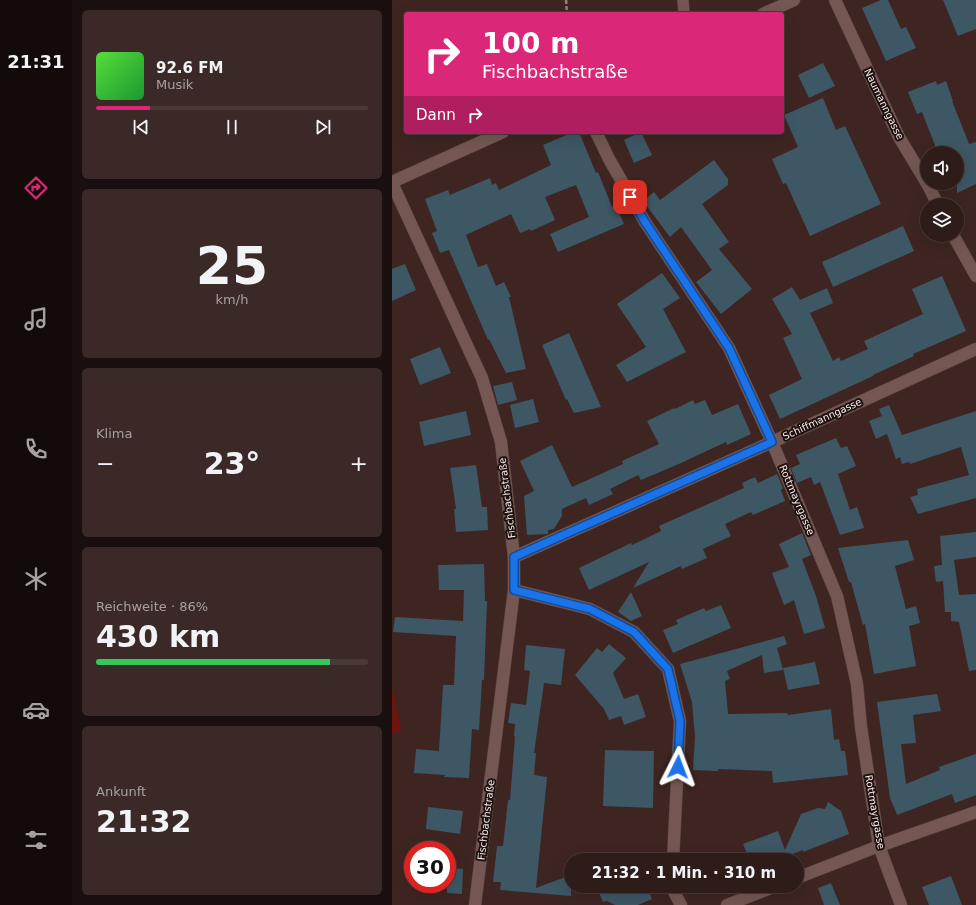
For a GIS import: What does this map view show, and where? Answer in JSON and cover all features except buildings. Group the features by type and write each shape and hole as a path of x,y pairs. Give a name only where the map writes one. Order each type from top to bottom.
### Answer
{"street":[{"path":"767,12 794,0"},
{"name":"Naumanngasse","path":"835,0 899,137 934,198"},
{"path":"392,183 498,134"},
{"name":"Rottmayrgasse","path":"597,134 609,159 645,222 729,348 772,442 837,596 857,684 861,727 879,846 900,905"},
{"name":"Fischbachstraße","path":"392,183 482,378 501,442 514,557 514,590 476,905"},
{"path":"956,242 976,276"},
{"name":"Schiffmanngasse","path":"514,557 976,349"},
{"path":"514,590 590,609 634,632 668,669 680,721 673,853"},
{"path":"804,875 879,846 976,812"},
{"path":"675,893 682,905"},
{"path":"727,905 758,893"}],"lane":[{"path":"683,0 684,12"}],"path":[{"path":"566,0 567,12"}],"shaded area":[{"path":"392,684 401,730 392,735"}],"route":[{"path":"630,197 729,348 772,442 514,557 514,590 590,609 634,632 668,669 680,721 678,767"}]}
